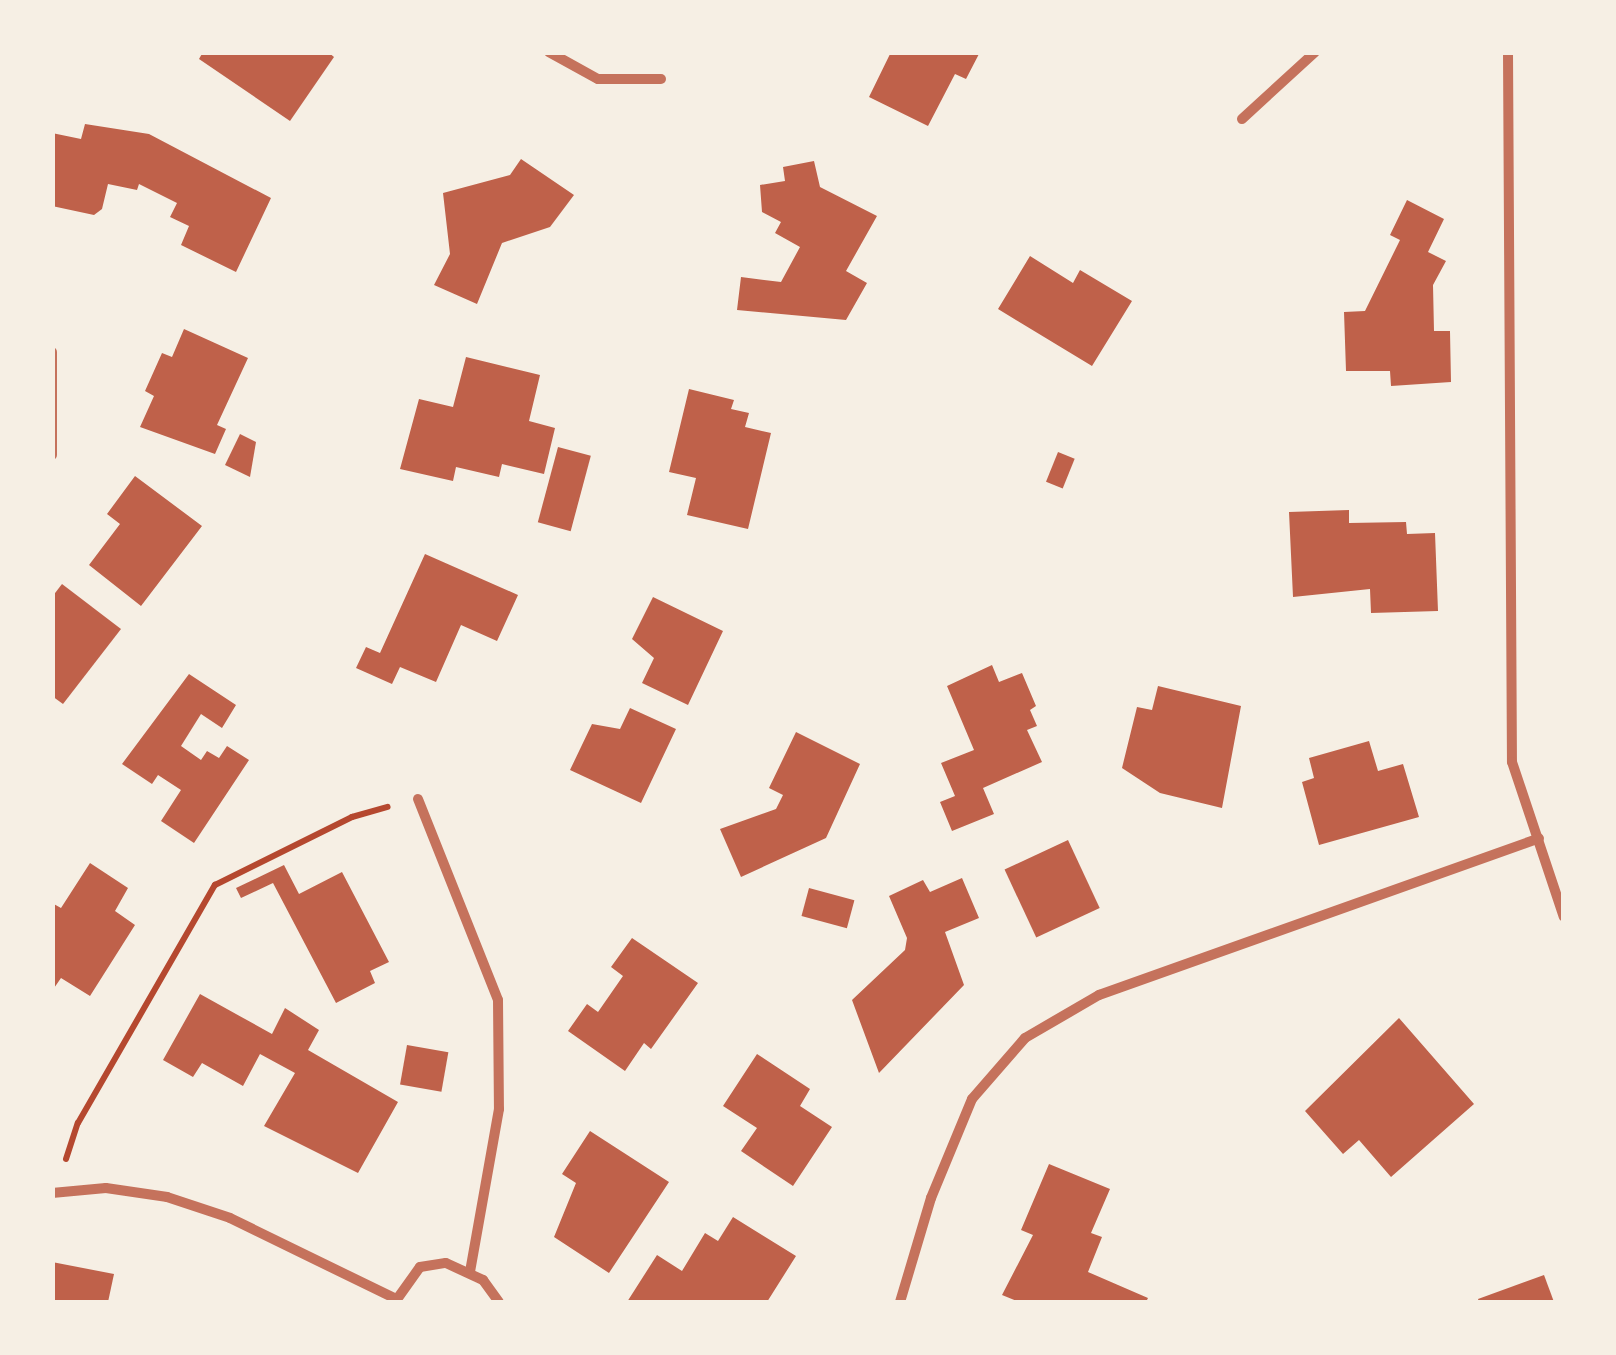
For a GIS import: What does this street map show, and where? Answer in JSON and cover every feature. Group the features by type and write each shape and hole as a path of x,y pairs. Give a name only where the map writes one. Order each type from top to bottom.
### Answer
{"street":[{"path":"549,52 598,79 662,79"},
{"path":"1242,119 1315,52"},
{"path":"1508,52 1503,68 1512,762 1564,916"},
{"path":"52,352 52,456"},
{"path":"418,799 498,1000 499,1109 470,1271"},
{"path":"900,1302 931,1198 972,1099 1025,1038 1098,995 1539,838"},
{"path":"53,1193 106,1188 167,1197 230,1218 395,1301 420,1267 446,1263 470,1271 500,1302"}],"path":[{"path":"53,1193 78,1123 215,885 352,817 418,799"}],"building":[{"path":"203,52 328,52 334,57 290,121 199,59"},
{"path":"891,52 980,52 966,79 955,74 928,126 869,97"},
{"path":"85,124 149,134 271,198 236,272 181,245 189,226 170,217 177,203 139,184 137,190 108,184 102,209 94,215 52,206 52,133 81,139"},
{"path":"521,159 574,195 550,227 502,243 477,304 434,285 450,254 443,193 510,175"},
{"path":"814,161 820,187 877,216 846,271 867,283 846,320 737,310 741,277 781,282 800,247 775,233 781,222 762,212 760,185 785,181 783,167"},
{"path":"1407,200 1444,219 1428,252 1446,261 1433,285 1434,331 1450,331 1451,382 1391,386 1390,371 1346,371 1344,312 1365,311 1400,240 1390,235"},
{"path":"1030,256 1073,283 1080,270 1132,301 1092,366 998,309"},
{"path":"184,329 248,358 217,425 226,429 215,454 140,427 154,396 145,391 162,353 172,357"},
{"path":"466,357 540,375 529,421 555,428 544,474 502,464 499,477 456,467 453,481 400,469 419,399 453,407"},
{"path":"689,389 734,400 731,409 749,413 745,427 771,433 748,529 687,515 696,478 669,472"},
{"path":"240,434 256,442 250,477 225,465"},
{"path":"558,447 591,456 571,531 538,522"},
{"path":"1058,452 1075,459 1063,488 1046,482"},
{"path":"135,476 202,526 141,606 89,565 120,524 107,514"},
{"path":"1349,510 1349,523 1406,522 1407,534 1435,533 1438,611 1371,613 1370,589 1293,597 1289,512"},
{"path":"425,554 518,595 497,641 461,625 436,682 400,667 392,684 356,668 366,647 380,653"},
{"path":"62,584 121,629 63,704 52,696 52,597"},
{"path":"653,597 723,631 688,705 642,683 654,658 632,639"},
{"path":"992,665 999,682 1022,673 1036,706 1030,710 1037,726 1027,730 1042,762 983,788 994,814 952,831 940,802 955,796 941,763 974,750 947,686"},
{"path":"189,674 236,705 222,728 201,714 181,746 201,760 207,751 219,758 227,746 249,760 194,843 161,821 181,790 158,775 152,784 122,764"},
{"path":"1158,686 1241,706 1222,808 1160,793 1122,768 1137,707 1152,710"},
{"path":"630,708 676,729 641,803 570,770 592,724 620,729"},
{"path":"796,732 860,764 826,838 741,877 720,829 776,809 783,795 769,788"},
{"path":"1369,741 1378,771 1403,764 1419,817 1319,845 1302,782 1314,778 1309,758"},
{"path":"1068,840 1100,908 1036,938 1005,870"},
{"path":"90,863 128,888 115,911 135,925 90,996 61,978 52,991 52,903 61,908"},
{"path":"284,865 299,894 342,872 389,962 370,971 375,983 336,1003 273,883 241,898 236,888"},
{"path":"962,878 979,918 945,932 964,985 879,1073 852,1000 905,950 907,938 889,896 923,880 930,892"},
{"path":"809,888 854,900 847,928 801,916"},
{"path":"632,938 698,983 651,1049 644,1043 625,1071 568,1031 587,1004 598,1012 623,976 611,967"},
{"path":"200,994 272,1034 285,1008 319,1030 308,1050 398,1102 358,1173 264,1126 295,1073 260,1054 243,1086 202,1063 193,1077 163,1060"},
{"path":"1399,1018 1474,1104 1391,1177 1359,1140 1343,1154 1305,1111"},
{"path":"407,1045 448,1052 441,1092 400,1084"},
{"path":"757,1054 810,1089 800,1106 832,1127 793,1186 741,1151 757,1128 723,1106"},
{"path":"590,1131 669,1182 609,1273 554,1237 576,1183 562,1174"},
{"path":"1049,1164 1110,1189 1091,1233 1102,1237 1088,1272 1148,1298 1146,1302 1019,1302 1002,1295 1033,1235 1021,1230"},
{"path":"733,1217 796,1256 767,1302 627,1302 657,1255 682,1271 705,1233 718,1241"},
{"path":"52,1262 114,1274 108,1302 52,1302"},
{"path":"1544,1275 1554,1302 1479,1302 1478,1299"}]}
